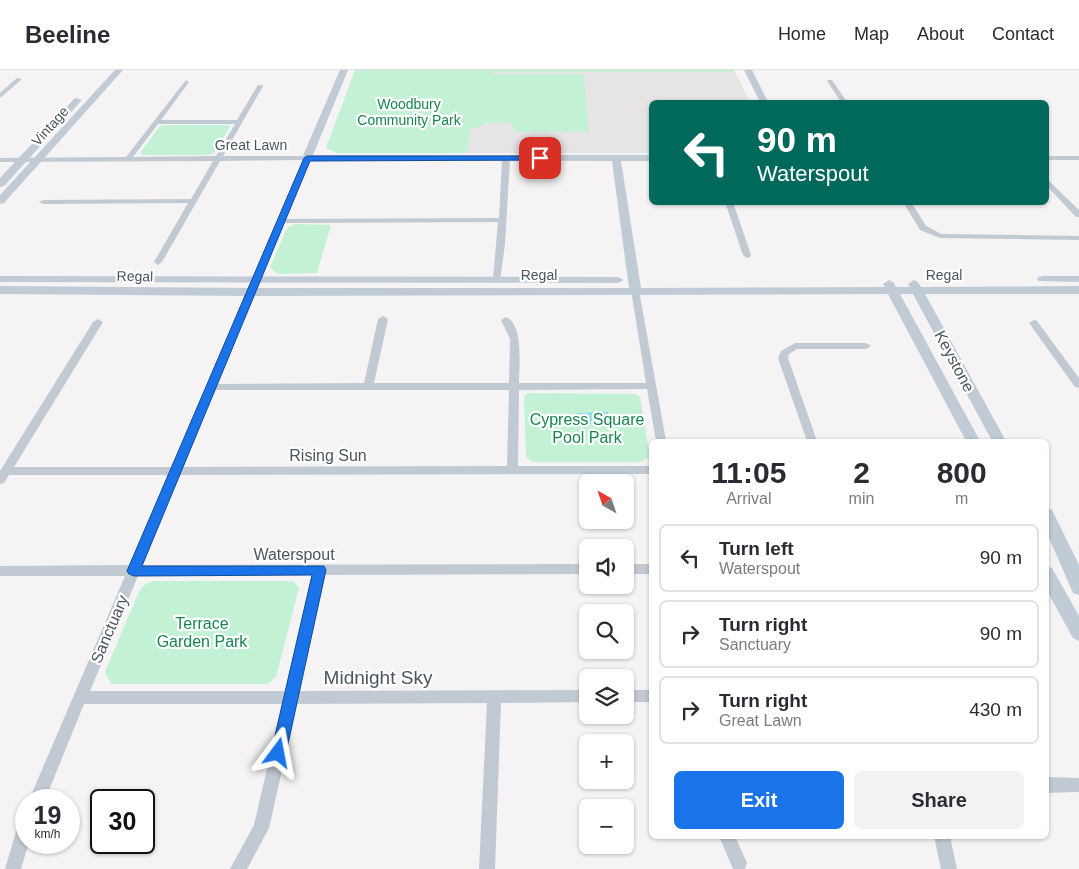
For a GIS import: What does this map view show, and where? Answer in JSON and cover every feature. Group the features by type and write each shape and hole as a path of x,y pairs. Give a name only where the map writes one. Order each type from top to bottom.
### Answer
{"street":[{"name":"Vintage","path":"0,184 107,70"},
{"name":"Vintage","path":"0,201 119,70"},
{"name":"Sanctuary","path":"42,789 344,70"},
{"path":"748,70 763,100"},
{"path":"1,94 19,79"},
{"path":"830,81 843,100"},
{"path":"129,158 186,82"},
{"path":"158,262 260,86"},
{"path":"156,122 239,122"},
{"name":"Great Lawn","path":"0,160 129,158 649,158"},
{"path":"497,279 503,220 506,158"},
{"path":"616,158 634,285 661,439"},
{"path":"1049,158 1079,158"},
{"path":"1049,183 1079,215"},
{"path":"1049,190 1056,190"},
{"path":"43,202 193,201"},
{"path":"730,205 747,255"},
{"path":"909,205 923,228 940,236 1079,238"},
{"path":"282,221 503,220"},
{"name":"Regal","path":"0,279 497,279 634,285"},
{"name":"Regal","path":"915,285 1079,279"},
{"name":"Regal","path":"0,290 250,292 634,285 915,285 1079,290"},
{"name":"Keystone","path":"890,285 972,439"},
{"name":"Keystone","path":"915,285 998,439"},
{"path":"368,387 383,319"},
{"path":"506,320 515,339 512,471"},
{"path":"3,476 98,322"},
{"path":"1034,323 1079,385"},
{"path":"811,439 783,358 784,352 796,346 866,346"},
{"path":"211,387 652,386"},
{"name":"Rising Sun","path":"3,476 176,471 649,470"},
{"path":"1049,520 1071,566 1079,588"},
{"name":"Waterspout","path":"0,571 579,569"},
{"path":"634,569 649,569"},
{"path":"238,869 261,828 320,570"},
{"path":"1049,578 1079,633"},
{"path":"487,869 494,696"},
{"name":"Midnight Sky","path":"80,698 579,696"},
{"path":"634,696 649,696"},
{"path":"1049,785 1077,785"},
{"path":"728,839 739,863"},
{"path":"943,839 949,869"},
{"path":"12,869 17,854"}],"shaded area":[{"path":"492,72 735,72 749,100 649,100 649,153 467,153 471,128 488,124"}],"green space":[{"name":"Woodbury Community Park","path":"355,70 734,70 735,72 492,72 492,74 584,74 589,132 516,132 511,124 493,123 484,124 478,128 471,128 467,153 337,153 326,148"},
{"path":"227,125 230,127 214,153 208,155 143,155 140,153 160,126"},
{"path":"295,224 331,225 317,273 278,274 270,267 287,228"},
{"name":"Cypress Square Pool Park","path":"527,393 635,394 640,397 649,458 641,462 533,462 526,457 524,397"},
{"name":"Terrace Garden Park","path":"152,581 293,581 299,588 276,677 267,684 111,684 105,672 138,594 143,586"}],"water":[{"path":"608,412 609,423 576,424 575,413"}],"route":[{"path":"278,753 320,570 134,571 307,158 540,158"}]}
